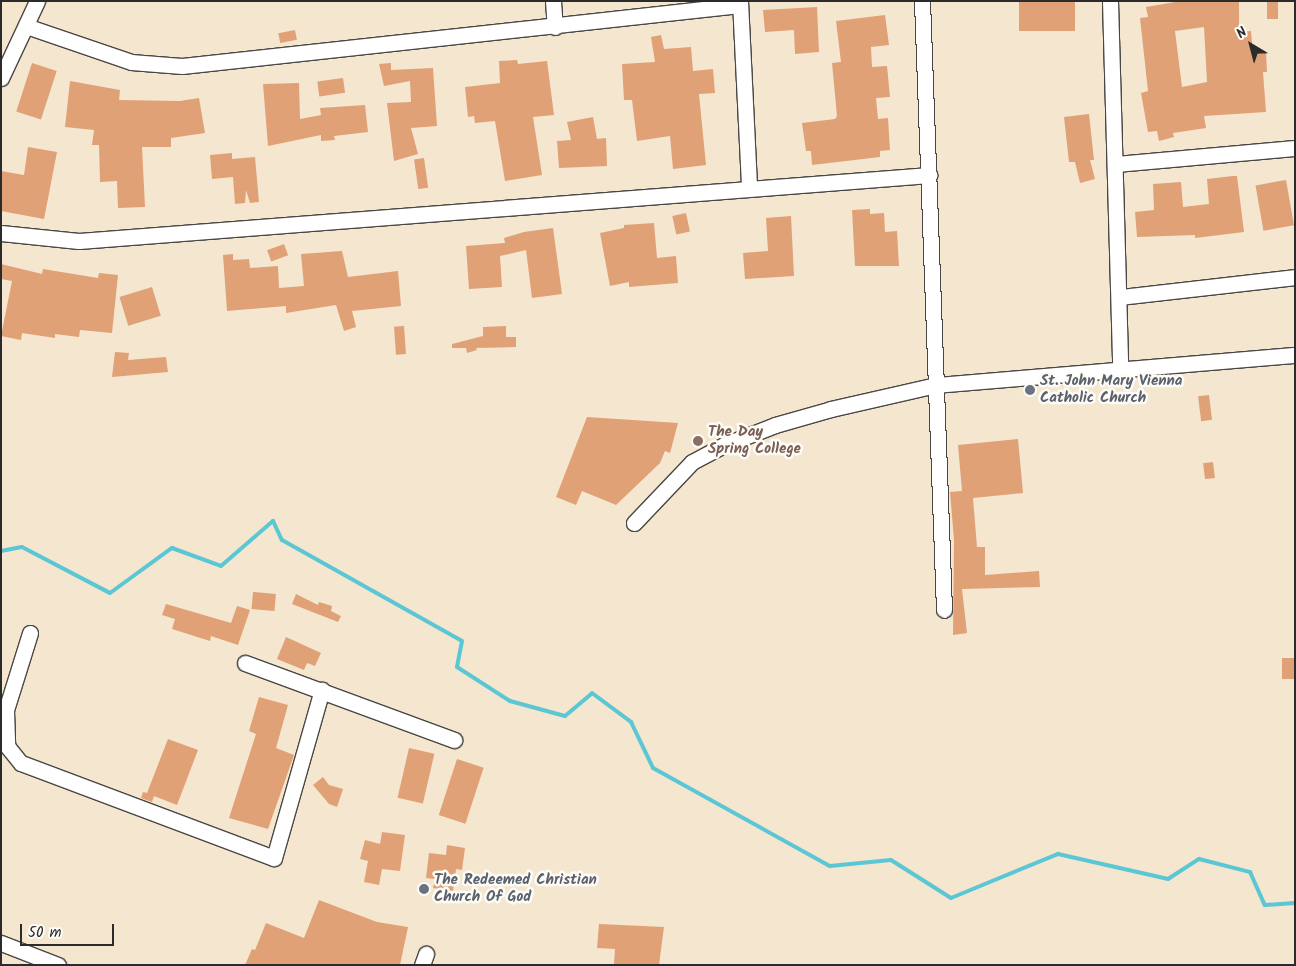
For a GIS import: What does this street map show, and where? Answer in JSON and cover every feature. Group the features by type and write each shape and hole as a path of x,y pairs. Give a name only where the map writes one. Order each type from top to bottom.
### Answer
{"street":[{"path":"1,78 37,1"},
{"path":"553,1 555,27"},
{"path":"922,1 944,610"},
{"path":"1110,1 1120,297 1120,368"},
{"path":"26,26 94,52 131,62 182,66 555,27 740,3 749,188"},
{"path":"1115,164 1295,148"},
{"path":"1,233 79,241 929,175"},
{"path":"1120,297 1295,277"},
{"path":"634,523 692,462 724,445 830,409 936,385 1295,354"},
{"path":"30,633 6,710 7,746 21,763 274,858 322,690"},
{"path":"244,663 322,690 454,740"},
{"path":"1,943 58,965"}],"building":[{"path":"1019,1 1075,1 1075,31 1019,31"},
{"path":"1181,1 1239,1 1239,32 1251,31 1253,54 1266,53 1267,72 1263,72 1266,112 1204,116 1206,128 1173,133 1174,137 1159,141 1157,131 1148,132 1141,93 1148,91 1140,18 1148,17 1146,7","holes":["1204,27 1207,82 1182,87 1175,31"]},
{"path":"1267,1 1278,1 1278,19 1267,19"},
{"path":"817,7 819,52 795,54 794,30 765,32 763,10"},
{"path":"885,15 889,45 871,47 872,67 887,66 890,97 876,98 878,119 888,118 890,150 880,151 880,157 812,165 811,151 806,151 802,123 835,119 837,116 832,63 841,62 836,21"},
{"path":"295,30 297,40 280,43 278,33"},
{"path":"661,35 664,49 691,47 693,71 713,69 715,93 699,94 706,165 673,169 670,136 637,141 632,100 624,100 622,64 655,62 651,37"},
{"path":"517,60 518,64 547,61 554,115 533,117 542,175 505,181 495,121 475,123 474,116 468,117 465,87 500,83 499,61"},
{"path":"32,63 57,71 41,120 16,112"},
{"path":"391,63 391,70 433,68 437,126 411,128 418,154 394,161 387,103 411,102 410,81 384,86 379,64"},
{"path":"343,78 345,93 319,96 317,82"},
{"path":"70,81 120,90 119,100 180,101 199,98 205,133 171,138 171,147 142,147 145,207 118,208 117,181 100,182 99,145 92,145 94,130 65,127"},
{"path":"299,83 300,119 321,115 320,108 365,105 368,132 334,136 335,140 321,141 321,135 268,146 263,84"},
{"path":"1089,114 1094,160 1090,160 1095,179 1080,183 1075,162 1069,162 1064,117"},
{"path":"593,117 597,139 606,138 607,166 559,168 557,141 571,140 567,122"},
{"path":"28,147 57,152 44,219 1,211 1,171 24,175"},
{"path":"232,153 232,159 255,157 259,202 250,203 246,190 245,203 235,204 233,177 212,179 210,155"},
{"path":"424,158 428,188 418,189 414,159"},
{"path":"1237,176 1244,232 1195,238 1195,235 1137,237 1135,212 1154,210 1153,184 1181,182 1183,207 1209,204 1207,179"},
{"path":"1286,180 1294,225 1263,231 1255,185"},
{"path":"870,209 870,214 884,213 885,232 897,231 899,266 855,266 852,210"},
{"path":"686,213 690,232 676,234 672,216"},
{"path":"791,216 794,276 745,279 743,253 768,251 766,218"},
{"path":"654,223 657,258 676,256 678,283 629,287 629,282 610,286 600,233 624,228 624,225"},
{"path":"553,228 562,294 532,298 526,250 500,256 502,287 469,289 466,246 505,243 504,238 524,232"},
{"path":"284,244 288,255 271,261 267,250"},
{"path":"342,251 348,277 398,271 401,306 352,311 356,327 344,331 336,305 286,313 286,306 227,311 223,255 233,254 233,260 249,259 250,268 278,266 279,288 304,286 301,254"},
{"path":"1,264 42,274 43,269 98,278 99,273 118,275 112,333 80,330 79,337 55,334 55,338 22,333 21,340 1,336 12,281 1,279"},
{"path":"152,287 161,316 128,326 119,297"},
{"path":"404,326 406,354 396,355 394,327"},
{"path":"506,326 506,337 516,337 516,347 476,348 477,350 467,353 466,348 452,348 452,344 483,336 483,327"},
{"path":"115,352 129,353 128,360 166,357 168,372 112,377"},
{"path":"1209,395 1212,420 1201,421 1198,396"},
{"path":"587,417 678,423 670,453 665,451 660,463 616,505 582,491 576,505 556,497"},
{"path":"1018,439 1023,493 973,498 977,547 985,547 985,575 1039,571 1040,587 962,589 967,633 953,635 954,540 950,492 962,491 958,445"},
{"path":"1213,462 1215,478 1205,479 1203,463"},
{"path":"253,592 276,594 274,611 252,609"},
{"path":"296,594 318,605 319,602 332,606 331,611 341,616 338,622 292,604"},
{"path":"166,604 231,623 237,606 250,610 238,645 211,636 210,641 172,629 175,619 162,615"},
{"path":"286,637 321,653 315,666 307,663 304,670 277,659"},
{"path":"1282,658 1295,658 1295,679 1282,679"},
{"path":"259,697 288,705 276,748 294,755 268,829 229,818 256,734 249,731"},
{"path":"168,739 198,750 177,805 154,796 152,802 141,798 143,792 147,793"},
{"path":"409,748 434,754 423,804 398,798"},
{"path":"457,759 484,768 465,824 439,815"},
{"path":"323,777 329,785 343,789 337,807 329,804 313,785"},
{"path":"382,832 405,835 400,871 382,869 379,885 364,882 368,861 360,859 365,840 380,844"},
{"path":"447,845 465,848 462,870 456,869 453,891 433,888 435,879 426,878 429,853 446,855"},
{"path":"319,900 377,922 408,927 400,965 245,965 252,949 255,950 266,923 304,938"},
{"path":"599,924 664,927 659,965 614,964 615,949 597,948"}],"waterway":[{"path":"1,551 22,547 110,593 172,548 221,566 273,521 282,540 462,641 457,667 510,701 565,716 592,693 631,722 653,768 830,866 891,860 951,898 1058,854 1168,879 1199,859 1250,872 1265,905 1295,903"}],"place":[{"name":"St. John Mary Vienna Catholic Church","path":"1030,390"},
{"name":"The Day Spring College","path":"698,441"},
{"name":"The Redeemed Christian Church Of God","path":"424,889"}]}
